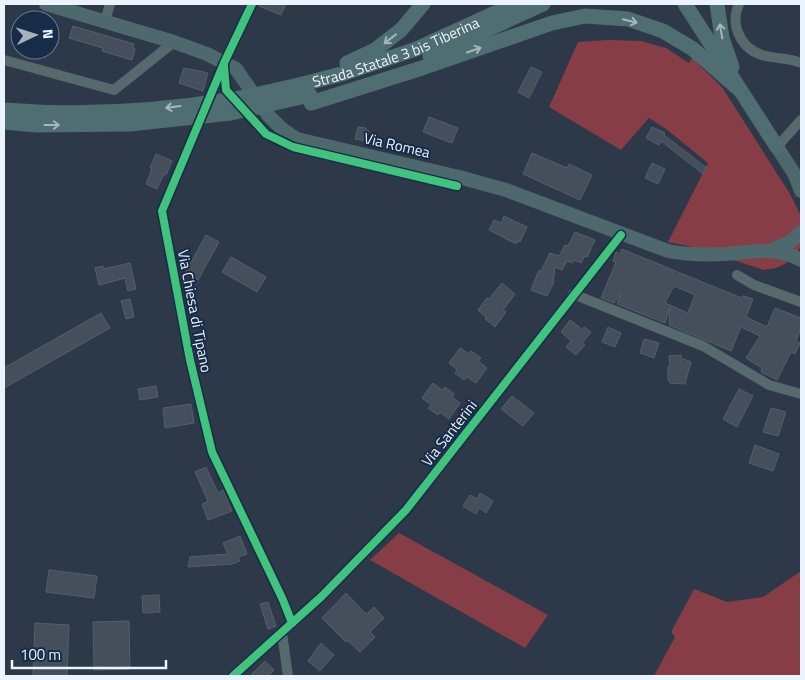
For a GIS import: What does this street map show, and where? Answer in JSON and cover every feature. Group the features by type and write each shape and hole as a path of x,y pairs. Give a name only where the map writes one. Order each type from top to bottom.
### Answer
{"highway":[{"path":"4,110 130,112 230,106 270,112 343,65 375,50 401,30 423,4"},
{"name":"Strada Statale 3 bis Tiberina","path":"308,89 345,73 416,49 516,4"},
{"name":"Strada Statale 3 bis Tiberina","path":"308,89 348,85 420,60 543,4"},
{"path":"685,4 777,147"},
{"path":"717,4 722,38 740,90"},
{"path":"4,122 37,125 130,124 230,106 264,86 308,89 422,68 552,23 585,16 628,19 663,31 693,49 740,90"}],"main road":[{"name":"Via Romea","path":"46,4 174,42 207,54 236,69 268,115 282,129 297,139 450,174 506,190 668,251 690,255 772,250 792,254 801,260"},
{"path":"777,147 798,178 801,190"},
{"name":"Via Romea","path":"772,250 790,242 801,232"},
{"name":"Via Romea","path":"801,232 799,246 801,256"}],"street":[{"path":"105,21 110,4"},
{"name":"Via Chiesa di Tipano","path":"252,4 224,63 162,211 190,360 212,452 283,600 292,623"},
{"path":"739,4 735,20 737,31 743,43 752,51 765,56 789,59 801,63"},
{"path":"4,60 114,90 174,42"},
{"path":"777,147 801,120"},
{"name":"Via Santerini","path":"233,676 321,597 406,510 621,234"},
{"path":"737,275 754,285 801,302"},
{"path":"573,294 703,346 769,386 801,394"},
{"path":"282,633 288,676"}],"shaded area":[{"path":"608,40 641,41 666,48 689,63 692,58 722,87 790,194 801,216 801,246 795,256 785,264 764,270 693,247 668,242 708,163 666,129 649,118 621,150 549,107 578,42"},
{"path":"399,533 548,615 525,648 370,560"},
{"path":"801,571 801,676 654,676 675,637 671,632 694,589 727,602 763,597"}],"building":[{"path":"259,4 286,4 281,15 259,6"},
{"path":"73,26 134,44 133,48 135,49 132,60 102,51 103,48 69,38"},
{"path":"531,67 542,72 529,98 518,92"},
{"path":"184,68 208,73 203,91 179,83"},
{"path":"429,117 458,128 452,143 423,132"},
{"path":"358,127 366,128 369,131 366,141 355,139"},
{"path":"652,127 665,133 664,135 707,168 703,174 661,141 659,145 646,138"},
{"path":"532,153 567,168 569,164 592,175 580,200 523,174"},
{"path":"156,154 172,161 157,189 146,184"},
{"path":"652,163 665,169 658,184 645,178"},
{"path":"504,216 527,227 520,242 517,241 516,244 489,230 494,220 501,223"},
{"path":"575,232 595,240 587,257 585,256 581,263 574,260 572,263 567,261 562,270 555,267 553,284 547,296 531,290 539,270 541,271 550,253 559,256 565,245 568,246"},
{"path":"206,235 219,242 198,280 185,273"},
{"path":"622,249 742,298 743,296 753,299 746,317 767,327 775,308 801,318 801,328 796,341 800,343 795,354 791,352 777,380 761,372 762,368 746,358 760,336 741,327 731,351 669,325 670,308 665,323 617,304 622,293 614,303 601,298 616,262 613,261 616,252 620,254","holes":["674,286 695,295 688,313 665,303"]},
{"path":"231,257 266,277 257,292 222,272"},
{"path":"130,263 136,289 128,291 125,278 99,285 95,268 103,266 103,269"},
{"path":"502,283 515,294 503,310 506,312 495,327 478,310"},
{"path":"130,299 134,317 126,319 121,301"},
{"path":"101,313 110,328 4,388 4,368"},
{"path":"570,320 582,329 584,327 591,332 582,343 585,345 576,355 566,347 571,341 561,332"},
{"path":"608,327 621,333 615,347 602,342"},
{"path":"644,339 659,343 654,358 640,353"},
{"path":"460,348 469,354 471,351 481,358 478,361 487,368 476,383 467,377 464,380 455,373 457,370 449,363"},
{"path":"681,355 681,358 691,362 685,384 670,383 668,379 669,356"},
{"path":"433,383 442,390 445,387 454,394 452,397 460,403 449,419 440,412 438,415 428,408 431,405 422,398"},
{"path":"156,386 158,397 140,400 138,389"},
{"path":"739,389 753,396 737,427 723,419"},
{"path":"512,396 534,413 523,426 501,409"},
{"path":"191,404 194,423 165,428 163,408"},
{"path":"771,408 786,412 778,436 763,432"},
{"path":"755,445 779,454 773,471 749,463"},
{"path":"206,467 218,493 223,490 232,511 208,520 202,504 208,501 195,472"},
{"path":"480,493 493,501 486,513 479,508 476,514 463,506 470,495 477,499"},
{"path":"240,536 247,554 238,557 240,561 232,564 188,567 190,557 228,554 223,543"},
{"path":"49,570 97,576 94,598 46,592"},
{"path":"346,593 367,614 374,607 384,618 370,632 375,637 360,652 347,640 346,642 322,618"},
{"path":"159,595 160,612 143,613 142,596"},
{"path":"268,602 276,626 268,629 260,604"},
{"path":"129,621 130,669 94,670 93,622"},
{"path":"35,623 69,625 67,676 33,676"},
{"path":"321,643 334,655 320,671 308,661"},
{"path":"265,661 274,670 268,676 250,676"}],"cycle path":[{"path":"252,4 224,63 162,211 190,360 212,452 283,600 292,623"},
{"path":"224,66 226,90 266,134 293,147 457,186"},
{"path":"233,676 321,597 406,510 621,235"}]}
